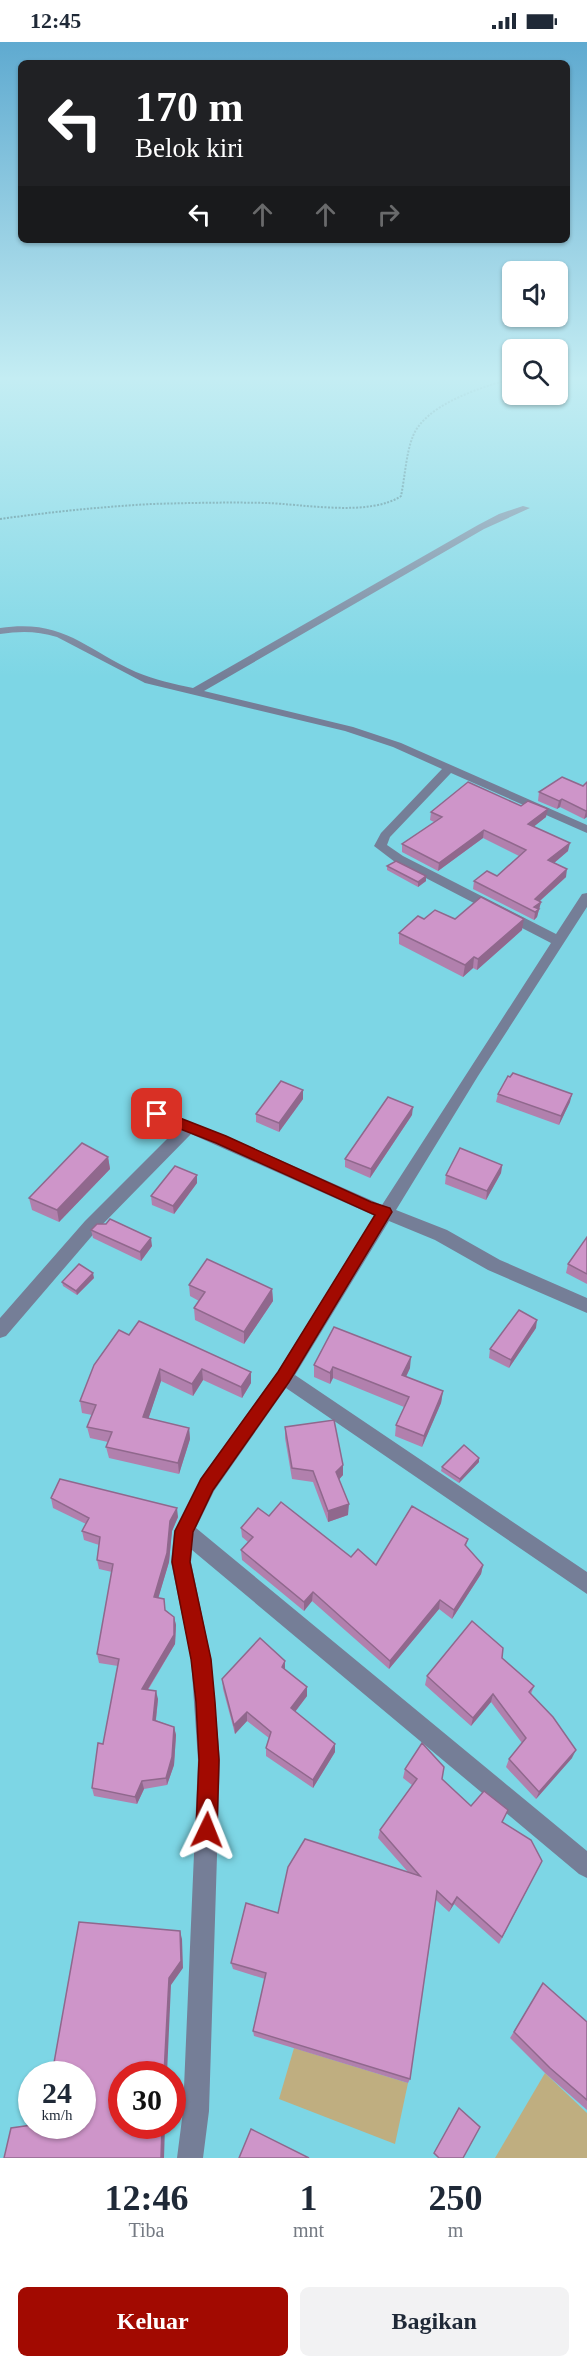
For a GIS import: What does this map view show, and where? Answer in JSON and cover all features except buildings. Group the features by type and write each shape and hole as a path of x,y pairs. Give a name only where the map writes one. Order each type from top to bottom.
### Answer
{"street":[{"path":"195,692 481,527 502,516 526,508"},
{"path":"0,631 19,628 50,630 76,641 132,675 349,729 397,745 587,829"},
{"path":"450,767 385,836 380,846 399,859 558,942"},
{"path":"190,2158 196,2111 209,1760 201,1659 181,1562 184,1531 207,1485 284,1377 473,1072 587,897"},
{"path":"142,1109 221,1140 367,1206 441,1234 495,1265 587,1306"},
{"path":"0,1331 75,1241 150,1163 189,1127"},
{"path":"284,1377 587,1584"},
{"path":"184,1531 587,1866"}],"path":[{"path":"0,519 88,507 226,502 350,506 387,504 401,496 404,480"}],"shaded area":[{"path":"294,2048 408,2083 395,2144 279,2099"},
{"path":"545,2073 587,2113 587,2158 495,2158"}],"route":[{"path":"157,1114 385,1212 284,1377 207,1485 184,1531 181,1562 201,1659 205,1702 209,1760 207,1830"}]}
